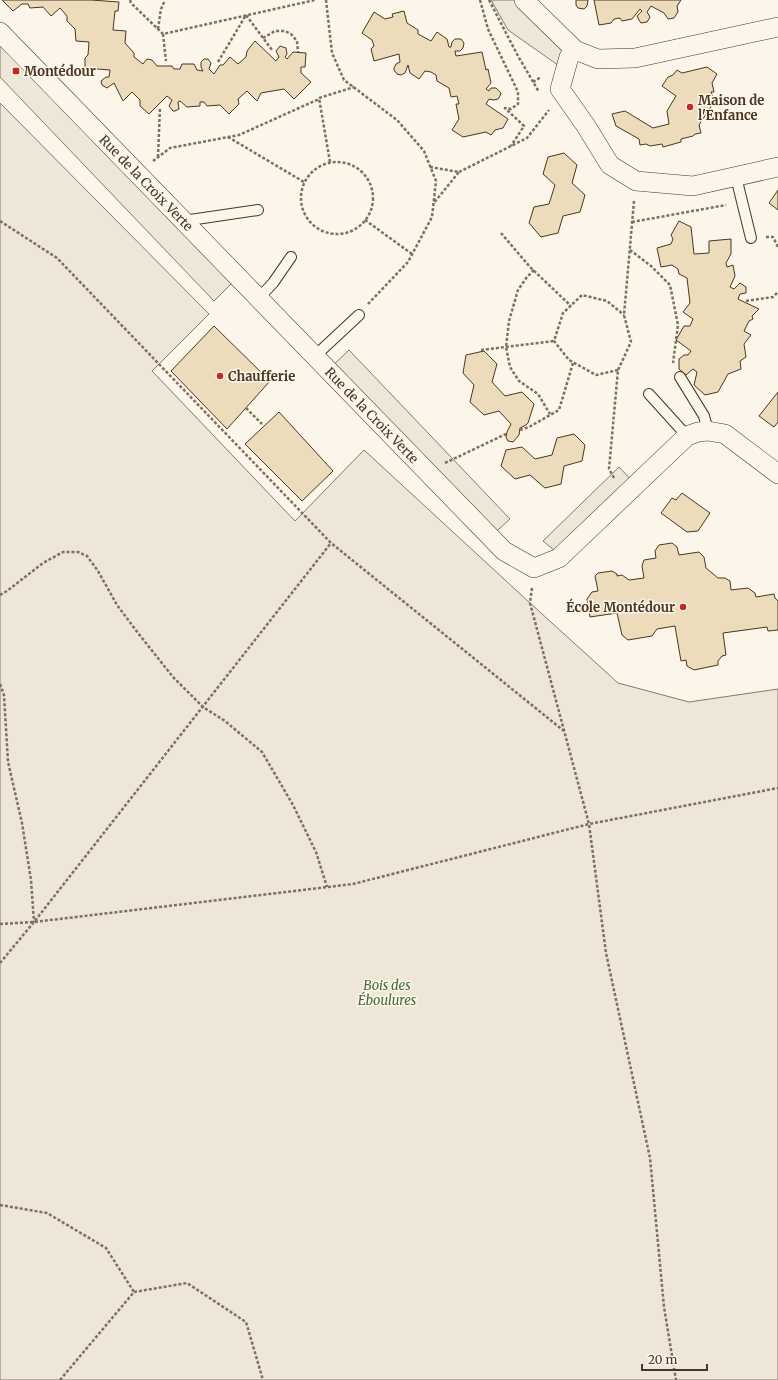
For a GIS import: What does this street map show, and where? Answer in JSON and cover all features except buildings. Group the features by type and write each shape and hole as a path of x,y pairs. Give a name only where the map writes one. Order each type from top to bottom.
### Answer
{"street":[{"path":"524,0 575,50 598,59 635,58 778,27"},
{"name":"Rue de la Croix Verte","path":"0,32 504,551 534,568"},
{"path":"575,50 569,57 560,89 586,126 610,165 636,181 693,186 778,167"},
{"path":"534,568 559,558 687,436 698,432 708,431 725,434 776,469"}],"lane":[{"path":"736,177 752,238"},
{"path":"183,221 258,210"},
{"path":"259,298 273,283 291,257"},
{"path":"315,356 359,315"},
{"path":"680,377 704,416 708,431"},
{"path":"649,394 687,436"}],"path":[{"path":"130,0 131,3 163,34 166,61"},
{"path":"158,30 161,8 165,0"},
{"path":"163,34 315,0"},
{"path":"326,0 332,53 344,80 397,120 424,151 436,181 432,217 408,262 359,315"},
{"path":"480,0 488,29 518,92 518,104 511,109 505,108 524,126 511,146"},
{"path":"246,15 272,50"},
{"path":"218,62 246,15"},
{"path":"263,38 275,31 285,31 291,34 297,41 298,52"},
{"path":"137,173 170,148 239,135 319,99 354,88"},
{"path":"319,99 330,162"},
{"path":"158,158 160,107"},
{"path":"433,204 459,172 527,138 549,110"},
{"path":"228,137 304,182"},
{"path":"330,162 342,162 354,166 364,174 370,184 373,196 371,209 366,220 357,228 346,233 334,235 323,232 312,226 305,216 301,205 300,193 304,182 310,173 319,166 330,162"},
{"path":"430,167 459,172"},
{"path":"625,496 609,469 618,370 631,342 624,315 636,181"},
{"path":"632,222 742,202"},
{"path":"366,220 412,254"},
{"path":"0,221 57,258 331,543 564,731"},
{"path":"501,233 534,270 570,306"},
{"path":"630,250 651,266 670,285 678,325 673,369 680,377"},
{"path":"534,270 518,290 509,320 506,347 510,366 519,381 538,394 550,414"},
{"path":"746,301 772,297 778,292"},
{"path":"554,341 563,313 582,295 607,301 624,315"},
{"path":"554,341 569,360 596,375 618,370"},
{"path":"481,350 554,341"},
{"path":"520,430 529,427 559,410 573,363"},
{"path":"246,408 262,424"},
{"path":"426,472 506,434"},
{"path":"0,963 34,922 331,543"},
{"path":"0,595 44,563 62,552 78,552 87,556 98,571 118,605 138,633 174,677 203,707 225,721 262,752 293,805 316,852 327,888"},
{"path":"534,568 530,603 589,824 606,953 650,1158 664,1307 676,1380"},
{"path":"0,684 4,695 8,762 23,830 31,880 34,922"},
{"path":"0,924 34,922 353,884 589,824 778,788"},
{"path":"0,1205 47,1213 106,1248 134,1292"},
{"path":"60,1380 134,1292 187,1283 246,1322 263,1380"}],"green space":[{"name":"Bois des Éboulures","path":"0,103 209,314 152,371 295,521 364,450 618,683 689,702 778,689 778,1380 0,1380"}],"shaded area":[{"path":"491,0 524,0 575,50 565,70 508,30"},
{"path":"0,34 238,277 214,301 0,77"},
{"path":"349,350 510,519 490,537 328,370"},
{"path":"619,467 636,485 561,556 543,541"}],"place":[{"name":"Montédour","path":"16,71"},
{"name":"Maison de l'Enfance","path":"690,107"},
{"name":"Chaufferie","path":"220,376"},
{"name":"École Montédour","path":"683,607"}]}
